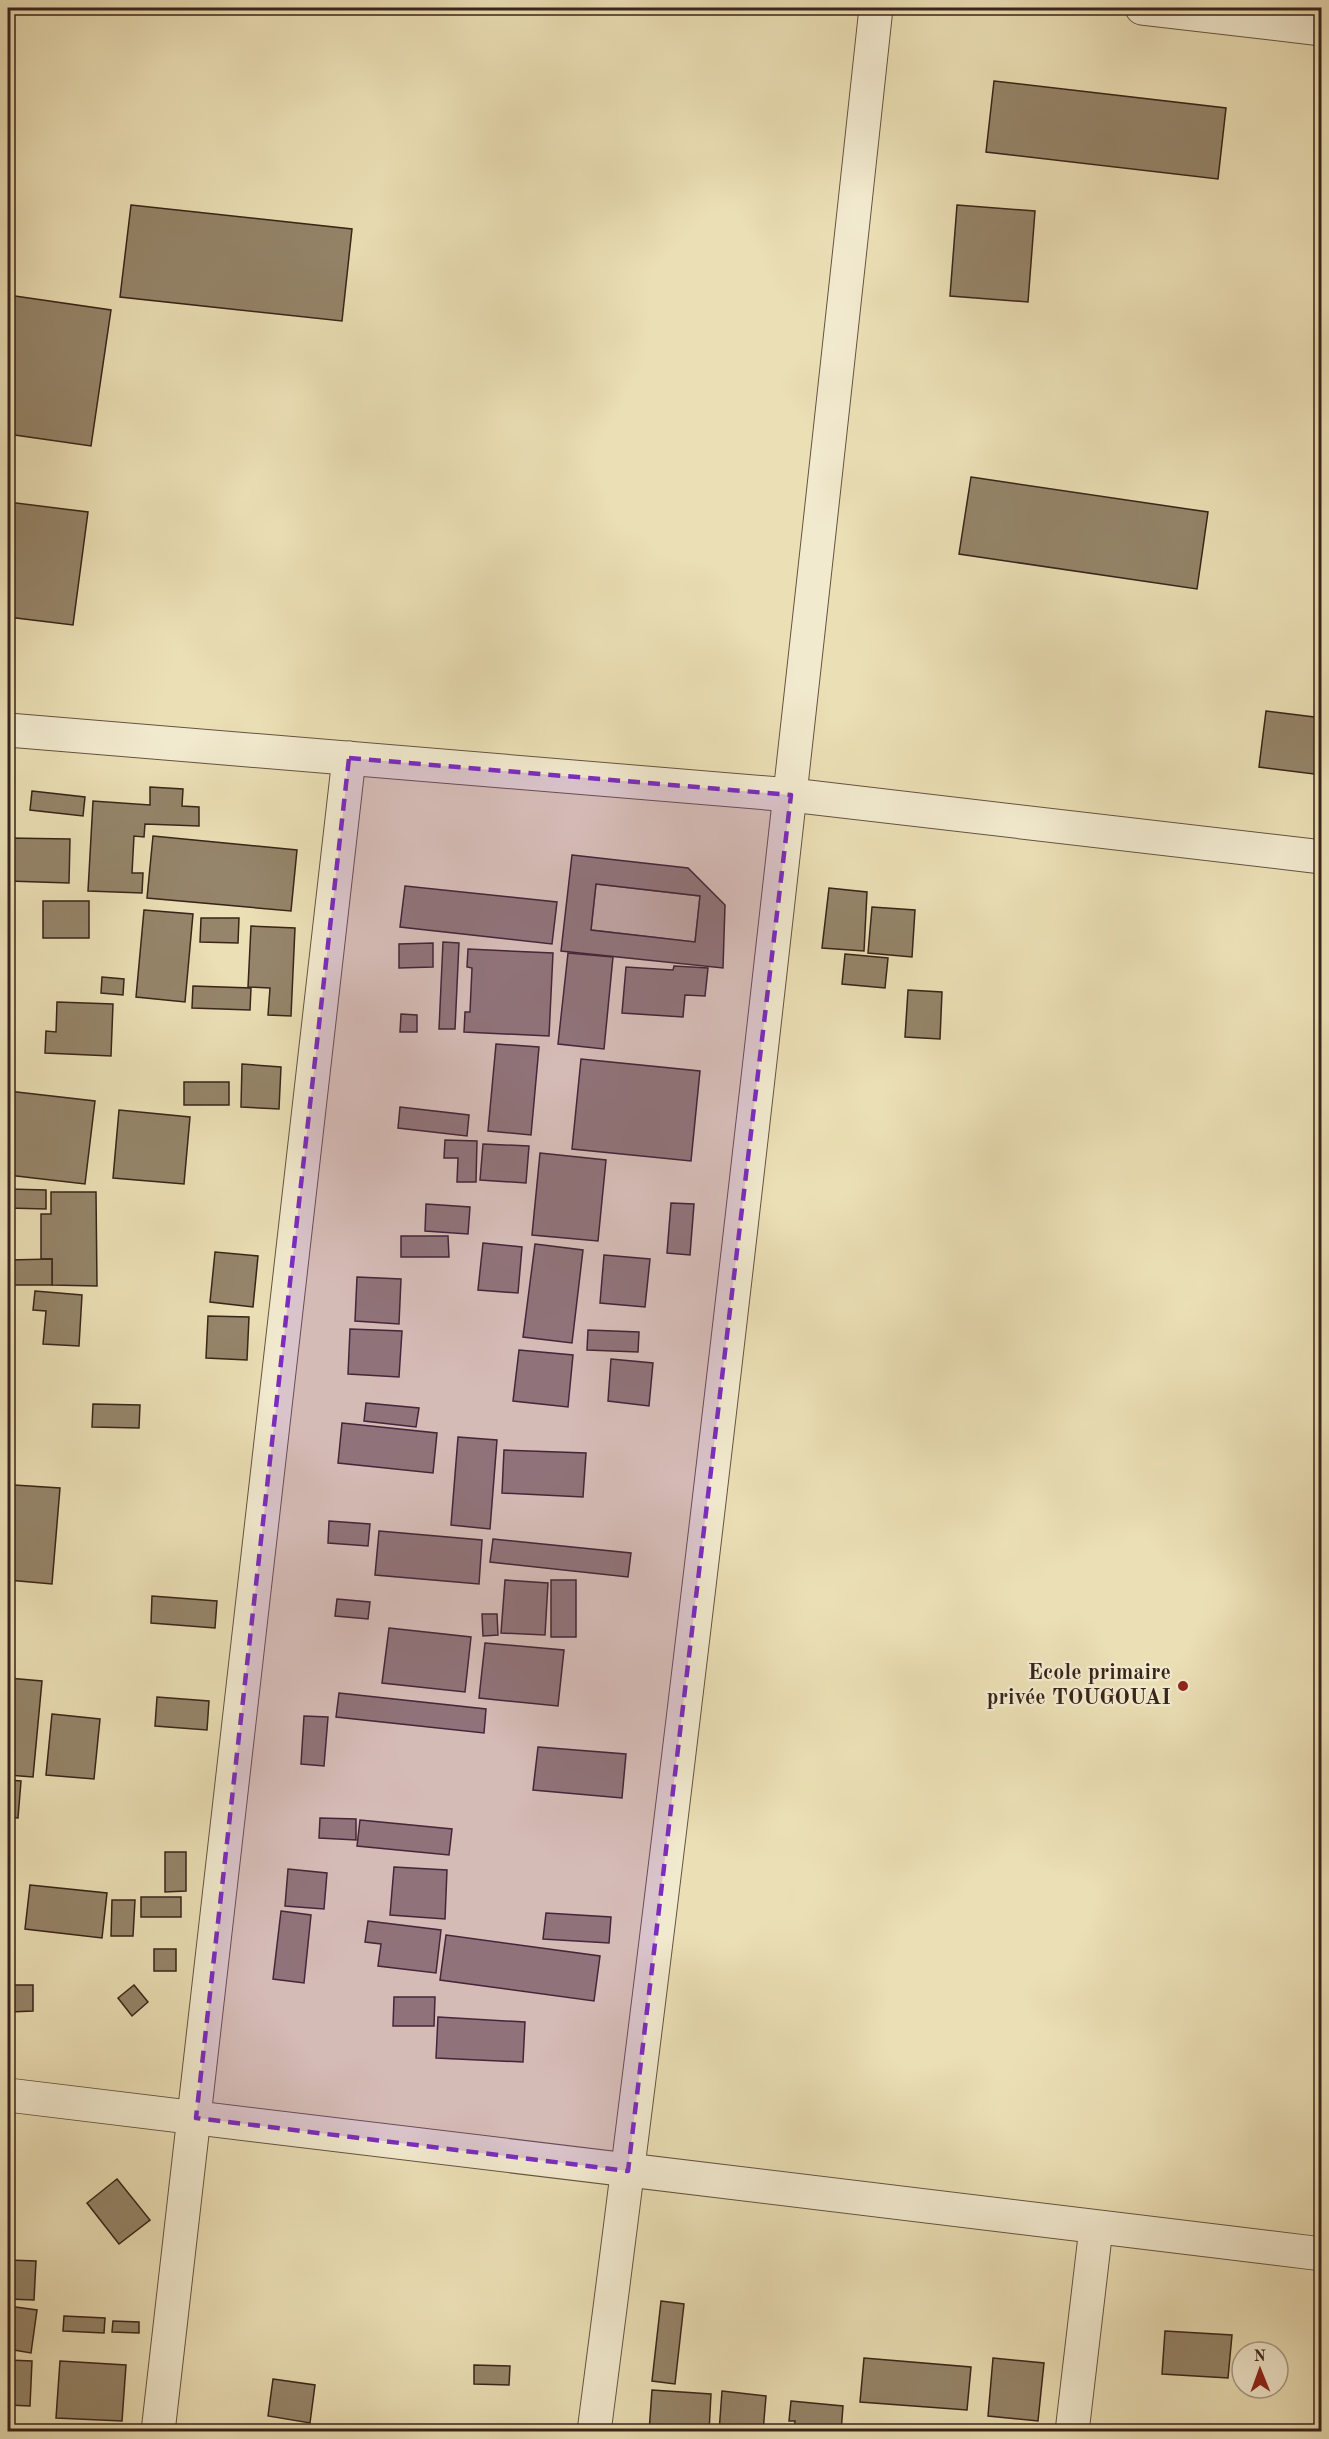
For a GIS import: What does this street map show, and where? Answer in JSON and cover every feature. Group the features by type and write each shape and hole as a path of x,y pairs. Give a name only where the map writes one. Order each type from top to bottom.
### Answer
{"street":[{"path":"594,2432 628,2171 791,795 876,8"},
{"path":"1142,8 1322,29"},
{"path":"8,730 791,795 1322,857"},
{"path":"158,2432 196,2118 349,758"},
{"path":"8,2095 1322,2254"},
{"path":"1071,2432 1096,2228"}],"highlighted area":[{"path":"349,758 791,795 628,2171 196,2118"}],"shaded area":[{"path":"596,884 700,896 695,942 591,930"}],"building":[{"path":"994,81 1226,108 1218,179 986,152"},
{"path":"131,205 352,229 342,321 120,297"},
{"path":"957,205 1035,211 1028,302 950,296"},
{"path":"8,295 111,310 91,446 8,434"},
{"path":"971,477 1208,512 1197,589 959,554"},
{"path":"8,502 88,512 73,625 8,617"},
{"path":"1266,711 1322,718 1322,775 1259,767"},
{"path":"150,787 183,789 182,806 199,807 199,826 145,824 144,837 134,836 132,873 143,873 142,893 88,891 93,801 150,805"},
{"path":"32,791 85,797 83,816 30,810"},
{"path":"153,836 297,850 291,911 147,898"},
{"path":"8,838 70,839 69,883 8,881"},
{"path":"572,855 688,868 725,905 723,968 561,951","holes":["596,884 700,896 695,942 591,930"]},
{"path":"405,886 557,902 552,944 400,927"},
{"path":"829,888 867,892 864,951 822,948"},
{"path":"43,901 89,901 89,938 43,938"},
{"path":"872,907 915,910 912,957 868,953"},
{"path":"144,910 193,914 185,1002 136,997"},
{"path":"201,918 239,918 238,943 200,942"},
{"path":"251,926 295,928 291,1016 268,1015 270,988 248,987"},
{"path":"443,942 459,943 455,1029 439,1029"},
{"path":"433,943 433,967 399,968 399,944"},
{"path":"468,949 553,953 549,1036 464,1032 465,1012 470,1012 472,968 467,967"},
{"path":"568,953 613,957 604,1049 558,1044"},
{"path":"845,954 888,958 885,988 842,984"},
{"path":"674,966 708,968 705,996 685,995 683,1017 622,1013 626,967 673,970"},
{"path":"102,977 124,979 123,995 101,993"},
{"path":"193,986 251,988 250,1010 192,1008"},
{"path":"908,990 942,992 940,1039 905,1037"},
{"path":"57,1002 113,1004 111,1056 45,1053 46,1031 56,1032"},
{"path":"401,1014 417,1015 417,1032 400,1032"},
{"path":"496,1044 539,1047 531,1135 488,1131"},
{"path":"581,1059 700,1071 691,1161 572,1149"},
{"path":"242,1064 281,1067 279,1109 241,1107"},
{"path":"184,1082 229,1082 229,1105 184,1105"},
{"path":"8,1091 95,1101 85,1184 8,1175"},
{"path":"400,1107 469,1115 467,1136 398,1128"},
{"path":"119,1110 190,1117 184,1184 113,1178"},
{"path":"445,1140 477,1141 476,1182 457,1182 458,1158 444,1158"},
{"path":"483,1144 529,1146 526,1183 480,1180"},
{"path":"540,1153 606,1160 598,1241 532,1235"},
{"path":"8,1189 46,1190 46,1209 8,1208"},
{"path":"51,1192 96,1192 97,1286 52,1285 52,1259 41,1259 41,1214 51,1214"},
{"path":"671,1203 694,1204 690,1255 667,1253"},
{"path":"426,1204 470,1207 468,1234 425,1231"},
{"path":"401,1236 448,1236 449,1257 401,1257"},
{"path":"483,1243 522,1247 518,1293 478,1290"},
{"path":"535,1244 583,1250 572,1343 523,1337"},
{"path":"215,1252 258,1256 253,1307 210,1302"},
{"path":"604,1255 650,1259 645,1307 600,1303"},
{"path":"52,1259 52,1285 8,1285 8,1260"},
{"path":"357,1277 401,1279 399,1324 355,1321"},
{"path":"35,1291 82,1295 79,1346 43,1344 46,1311 33,1310"},
{"path":"208,1316 249,1317 247,1360 206,1358"},
{"path":"350,1329 402,1331 399,1377 348,1374"},
{"path":"588,1330 639,1332 638,1352 587,1350"},
{"path":"519,1350 573,1355 568,1407 513,1401"},
{"path":"611,1359 653,1363 649,1406 608,1401"},
{"path":"366,1403 419,1408 416,1427 364,1421"},
{"path":"93,1404 140,1405 139,1428 92,1427"},
{"path":"342,1423 437,1433 433,1473 338,1463"},
{"path":"458,1437 497,1440 490,1529 451,1525"},
{"path":"504,1450 586,1453 583,1497 502,1493"},
{"path":"14,1485 60,1488 52,1584 8,1580"},
{"path":"329,1521 370,1524 368,1546 328,1543"},
{"path":"379,1531 482,1540 479,1584 375,1575"},
{"path":"493,1539 631,1553 628,1577 490,1562"},
{"path":"505,1580 548,1583 545,1635 501,1633"},
{"path":"551,1580 576,1580 576,1637 551,1637"},
{"path":"152,1596 217,1601 215,1628 151,1623"},
{"path":"337,1599 370,1602 368,1619 335,1616"},
{"path":"482,1614 497,1614 498,1635 483,1636"},
{"path":"389,1628 471,1637 465,1692 382,1683"},
{"path":"485,1643 564,1650 558,1706 479,1698"},
{"path":"8,1678 42,1681 33,1777 8,1775"},
{"path":"339,1693 486,1709 484,1733 336,1717"},
{"path":"157,1697 209,1701 207,1730 155,1726"},
{"path":"52,1714 100,1719 94,1779 46,1775"},
{"path":"304,1716 328,1717 324,1766 301,1764"},
{"path":"538,1747 626,1754 622,1798 533,1790"},
{"path":"8,1780 21,1781 18,1818 8,1817"},
{"path":"320,1818 356,1819 356,1840 319,1838"},
{"path":"360,1820 452,1829 449,1855 357,1846"},
{"path":"165,1852 186,1852 186,1891 165,1892"},
{"path":"394,1867 447,1870 445,1919 390,1915"},
{"path":"288,1869 327,1873 324,1909 285,1906"},
{"path":"8,1879 14,1880 11,1937 8,1937"},
{"path":"30,1885 107,1893 102,1938 25,1929"},
{"path":"141,1897 181,1897 181,1917 141,1917"},
{"path":"112,1900 135,1900 133,1936 111,1936"},
{"path":"281,1911 311,1915 304,1983 273,1979"},
{"path":"546,1913 611,1917 609,1943 543,1939"},
{"path":"368,1921 441,1930 436,1973 378,1966 381,1944 365,1942"},
{"path":"446,1935 600,1956 594,2001 440,1980"},
{"path":"154,1949 176,1949 176,1971 154,1971"},
{"path":"10,1985 33,1985 33,2011 10,2012"},
{"path":"134,1985 148,2002 132,2016 118,1998"},
{"path":"394,1997 435,1997 434,2026 393,2026"},
{"path":"438,2017 525,2022 523,2062 436,2058"},
{"path":"117,2179 150,2220 119,2244 87,2203"},
{"path":"8,2260 36,2261 34,2300 8,2299"},
{"path":"661,2301 684,2304 675,2384 652,2381"},
{"path":"8,2306 37,2310 31,2353 8,2349"},
{"path":"64,2316 105,2318 104,2333 63,2331"},
{"path":"113,2321 139,2322 139,2333 112,2332"},
{"path":"1165,2331 1232,2335 1228,2378 1162,2374"},
{"path":"864,2358 971,2367 967,2410 860,2402"},
{"path":"993,2358 1044,2363 1038,2421 988,2416"},
{"path":"8,2360 32,2361 30,2406 8,2405"},
{"path":"60,2361 126,2365 122,2421 56,2418"},
{"path":"474,2365 510,2366 509,2385 474,2384"},
{"path":"273,2379 315,2385 310,2423 268,2416"},
{"path":"652,2390 711,2394 709,2432 649,2432"},
{"path":"722,2391 766,2396 763,2432 719,2432"},
{"path":"791,2401 843,2406 841,2432 794,2432 795,2421 789,2421"}],"place":[{"name":"Ecole primaire privée TOUGOUAI","path":"1183,1686"}]}
